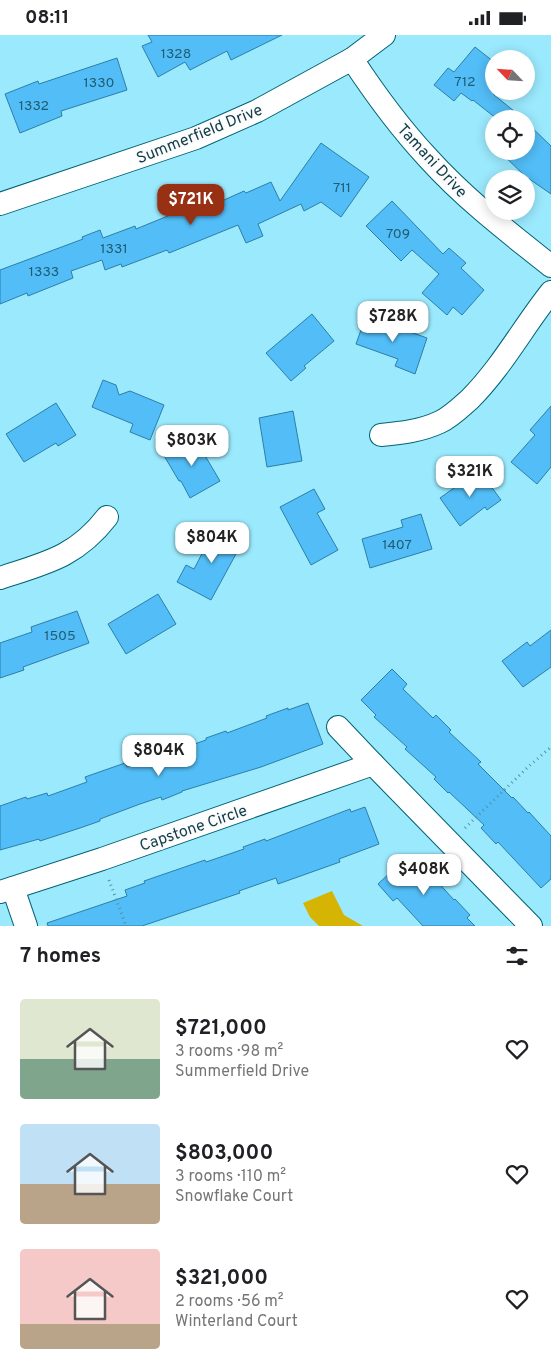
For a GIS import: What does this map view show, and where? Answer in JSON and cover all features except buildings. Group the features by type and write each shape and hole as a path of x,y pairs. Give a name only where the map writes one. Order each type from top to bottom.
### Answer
{"street":[{"name":"Summerfield Drive","path":"0,204 196,137 257,111 352,59 384,35"},
{"name":"Tamani Drive","path":"352,59 381,102 429,159 476,205 551,266"},
{"path":"381,435 409,432 426,427 442,421 460,409 488,381 551,292"},
{"path":"0,578 58,558 78,546 97,529 106,517"},
{"path":"338,727 531,926"},
{"name":"Capstone Circle","path":"26,926 7,890 102,859 373,764"}],"path":[{"path":"450,842 551,747"},
{"path":"102,859 126,926"}],"shaded area":[{"path":"332,891 344,915 363,926 319,926 310,917 303,903"}]}
